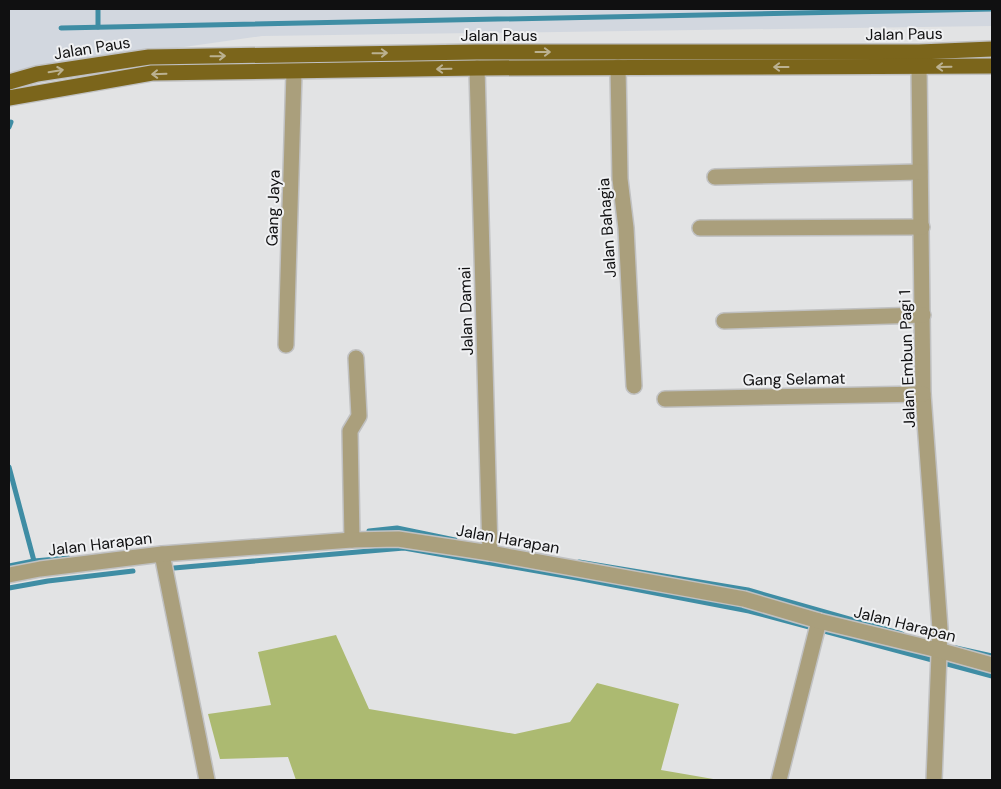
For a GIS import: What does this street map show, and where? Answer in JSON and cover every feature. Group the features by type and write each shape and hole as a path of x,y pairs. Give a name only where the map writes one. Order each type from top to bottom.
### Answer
{"main road":[{"name":"Jalan Paus","path":"9,82 37,74 149,57 476,52 919,52 992,49"},
{"name":"Jalan Paus","path":"9,98 152,74 477,68 992,66"}],"street":[{"name":"Jalan Bahagia","path":"618,67 620,179 626,228 634,386"},
{"name":"Jalan Embun Pagi 1","path":"919,67 923,394 940,629 934,780"},
{"name":"Jalan Damai","path":"477,68 490,548"},
{"name":"Gang Jaya","path":"286,345 294,72"},
{"path":"715,177 920,172"},
{"path":"700,228 922,227"},
{"path":"724,321 922,315"},
{"path":"351,535 350,431 359,416 356,358"},
{"name":"Gang Selamat","path":"665,399 923,394"},
{"name":"Jalan Harapan","path":"9,575 40,569 351,535 398,539 490,548 744,599 817,626 992,665"},
{"path":"162,555 207,780"},
{"path":"779,780 817,626"}],"shaded area":[{"path":"9,9 992,9 992,26 262,36 107,58 9,82"}],"green space":[{"path":"336,635 369,709 515,734 570,722 597,683 679,704 661,770 719,780 296,780 288,757 220,759 208,714 271,705 258,652"}],"waterway":[{"path":"98,9 98,27"},
{"path":"61,28 992,9"},
{"path":"9,127 11,122"},
{"path":"9,467 34,561"},
{"path":"369,531 397,528 455,540"},
{"path":"174,568 404,548 577,578 749,611 992,676"},
{"path":"9,566 34,561 68,558"},
{"path":"579,562 748,590 902,634"},
{"path":"9,588 48,581 133,571"},
{"path":"956,648 992,656"}]}
